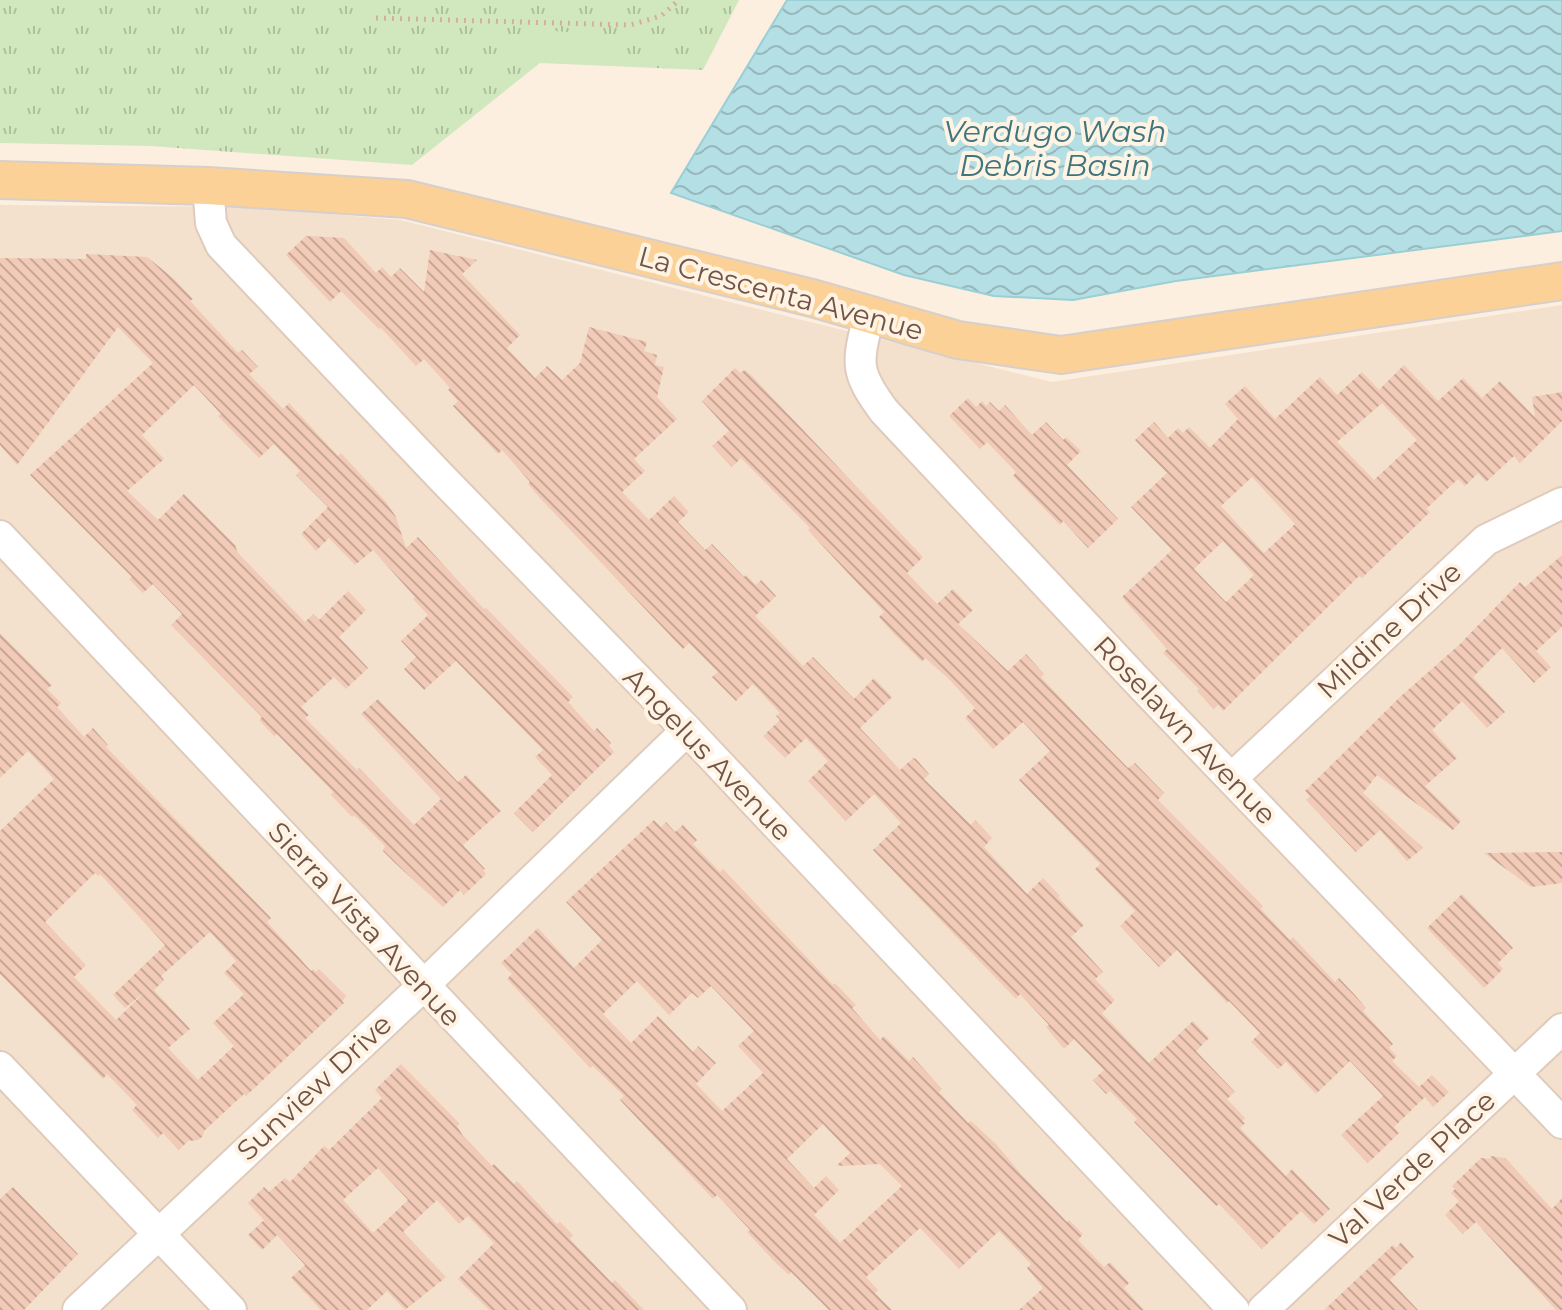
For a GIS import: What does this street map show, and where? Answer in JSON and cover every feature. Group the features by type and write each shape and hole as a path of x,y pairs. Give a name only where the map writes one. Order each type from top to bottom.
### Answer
{"main road":[{"name":"La Crescenta Avenue","path":"0,180 208,186 407,199 869,314 958,340 1061,355 1562,281"}],"street":[{"name":"Angelus Avenue","path":"208,186 211,223 221,245 687,730 1234,1310"},
{"name":"Roselawn Avenue","path":"869,314 859,359 861,373 866,386 884,411 1562,1123"},
{"name":"Mildine Drive","path":"1232,778 1477,548 1508,528 1562,503"},
{"name":"Sierra Vista Avenue","path":"0,536 731,1310"},
{"name":"Sunview Drive","path":"78,1310 423,986 687,730"},
{"name":"Val Verde Place","path":"1263,1310 1562,1029"},
{"path":"0,1067 231,1310"}],"path":[{"path":"376,18 630,25 661,16 679,0"}],"shaded area":[{"path":"0,205 247,207 400,220 1052,382 1562,305 1562,1310 0,1310"}],"green space":[{"path":"0,0 739,0 703,70 540,63 412,165 151,146 0,143"},
{"path":"527,29 596,34 595,58 526,54"}],"water":[{"name":"Verdugo Wash Debris Basin","path":"787,0 1562,0 1562,231 1176,281 1073,300 994,296 904,275 671,193"}],"building":[{"path":"306,236 344,238 376,273 382,267 391,277 400,268 424,292 430,250 477,260 462,274 520,335 507,348 535,378 547,366 562,380 580,363 589,327 647,342 644,351 657,355 655,365 664,367 657,397 677,419 634,459 645,471 622,492 649,520 674,496 689,512 678,522 705,550 712,544 744,577 746,575 756,585 761,580 776,596 755,616 803,666 813,657 854,699 874,678 892,697 860,728 900,770 913,758 916,759 929,774 924,779 971,825 975,820 992,838 984,847 1027,894 1043,878 1060,896 1084,925 1071,937 1103,972 1095,979 1115,1000 1102,1013 1149,1063 1193,1021 1209,1038 1196,1051 1235,1092 1227,1099 1245,1118 1240,1128 1286,1176 1292,1169 1330,1209 1314,1224 1301,1211 1262,1249 1219,1204 1216,1206 1134,1122 1137,1119 1110,1091 1106,1094 1093,1080 1104,1070 1074,1039 1064,1049 1046,1027 1049,1025 1020,994 1016,999 873,850 901,823 874,794 846,821 808,781 828,761 806,738 785,758 763,736 780,720 776,716 780,713 753,684 736,701 712,677 718,672 689,643 683,649 540,498 502,450 498,454 453,406 458,401 448,390 450,388 424,359 416,366 341,291 330,302 286,255"},
{"path":"86,254 147,257 173,278 238,353 242,350 258,367 249,374 283,409 289,403 386,502 396,517 406,548 418,537 484,609 573,697 568,702 594,731 597,728 611,743 609,746 614,752 533,832 514,813 552,775 535,757 543,750 456,661 424,690 404,669 416,657 401,641 428,615 373,550 355,565 329,538 316,551 301,534 328,507 296,475 300,471 274,444 259,458 218,416 221,414 194,385 142,435 164,459 127,491 158,520 184,494 305,622 313,614 319,620 348,591 366,610 339,637 368,668 346,689 334,677 301,707 309,715 305,718 414,825 441,799 361,714 378,699 458,782 466,775 501,811 463,845 486,874 464,895 460,890 443,907 383,851 385,846 354,815 352,817 331,795 333,792 277,734 274,736 259,720 262,717 171,625 182,614 153,584 143,593 129,579 132,577 30,475 153,363 118,327 17,465 0,445 0,258 86,259"},
{"path":"1404,365 1438,401 1463,378 1482,398 1500,381 1535,417 1532,397 1562,392 1562,421 1520,463 1514,456 1486,482 1478,473 1465,486 1458,479 1426,509 1430,512 1362,578 1359,576 1223,711 1218,705 1214,709 1163,653 1167,649 1122,597 1172,550 1131,507 1167,473 1135,440 1154,422 1168,438 1178,428 1183,433 1189,427 1210,448 1238,419 1225,404 1245,386 1275,419 1320,377 1337,395 1362,372 1379,390","holes":["1382,403 1417,440 1374,480 1337,442","1252,477 1295,524 1264,553 1221,506","1223,541 1254,575 1226,602 1194,569"]},
{"path":"735,368 740,373 745,370 752,376 923,557 907,573 937,604 953,589 973,610 958,624 1008,671 1026,654 1044,674 1041,677 1128,768 1135,763 1164,793 1158,800 1263,906 1261,909 1290,940 1293,937 1335,982 1339,978 1355,995 1366,1008 1363,1011 1393,1044 1389,1048 1397,1056 1392,1061 1419,1087 1432,1075 1449,1092 1433,1107 1425,1097 1394,1127 1399,1133 1368,1163 1341,1135 1383,1096 1350,1061 1316,1094 1286,1062 1278,1069 1251,1042 1260,1033 1177,950 1159,967 1120,926 1135,911 1095,869 1100,864 1019,780 1050,751 1023,722 993,749 965,718 975,708 949,679 925,658 922,662 894,634 879,617 884,612 808,530 810,528 741,458 732,467 712,446 729,431 702,401"},
{"path":"968,398 976,407 982,401 986,406 990,402 999,411 1005,405 1032,435 1046,422 1063,440 1066,437 1081,451 1067,465 1118,519 1088,548 1063,521 1060,525 1013,476 1016,472 987,442 980,449 949,416"},
{"path":"1562,555 1562,627 1536,651 1551,667 1534,683 1502,648 1473,677 1505,712 1487,728 1462,701 1432,730 1457,758 1425,786 1461,821 1453,830 1377,775 1363,793 1423,848 1407,861 1380,830 1356,852 1306,800 1310,796 1305,791 1400,697 1460,644 1520,582 1525,587"},
{"path":"0,633 52,685 47,689 61,703 57,707 84,737 93,728 108,745 106,747 271,918 267,922 311,971 319,969 346,996 342,1001 344,1003 246,1096 244,1094 204,1131 203,1136 188,1141 179,1150 163,1133 158,1138 132,1110 137,1105 107,1074 103,1079 0,974 0,831 54,779 28,751 0,778","holes":["95,873 100,874 165,945 113,995 125,1008 145,992 116,1020 74,977 86,965 45,922","210,932 236,961 224,973 244,994 213,1023 234,1046 198,1080 168,1048 190,1029 154,990 164,980 161,976"]},
{"path":"654,820 661,827 666,822 675,832 683,825 697,840 693,844 720,872 723,869 833,985 835,983 856,1005 852,1008 880,1040 884,1036 909,1061 913,1057 942,1089 939,1092 968,1123 971,1121 996,1144 1067,1222 1069,1220 1083,1234 1078,1240 1104,1267 1110,1262 1129,1283 1124,1288 1144,1310 1019,1310 1043,1288 1027,1268 1031,1264 999,1231 959,1269 920,1228 866,1277 878,1290 875,1293 892,1310 829,1310 791,1272 789,1275 774,1261 717,1195 713,1199 620,1100 624,1096 593,1066 590,1068 507,979 512,974 501,963 538,928 574,968 602,940 566,902","holes":["637,981 669,1015 692,993 698,998 711,986 754,1031 738,1046 763,1073 722,1111 696,1084 716,1063 698,1046 693,1052 658,1016 631,1043 603,1014","823,1124 850,1153 836,1166 880,1164 902,1186 840,1243 814,1215 839,1190 826,1176 814,1188 787,1159"]},
{"path":"1562,852 1562,883 1531,887 1484,853"},
{"path":"1462,894 1513,948 1498,963 1503,969 1484,988 1427,928"},
{"path":"401,1064 460,1124 457,1126 463,1136 492,1166 494,1164 514,1184 517,1181 557,1224 560,1222 573,1235 570,1239 612,1283 615,1280 644,1310 489,1310 458,1279 494,1243 468,1216 459,1224 437,1200 403,1232 446,1277 405,1310 387,1291 367,1310 321,1310 291,1278 305,1265 277,1235 262,1250 248,1235 264,1220 248,1203 264,1187 269,1192 285,1178 290,1182 324,1146 329,1150 382,1098 375,1090","holes":["378,1168 408,1200 373,1233 343,1200"]},
{"path":"1491,1156 1505,1158 1552,1209 1562,1198 1562,1310 1556,1310 1476,1222 1463,1234 1445,1215 1459,1201 1451,1193 1455,1189 1452,1186 1481,1158 1490,1159"},
{"path":"13,1187 78,1254 24,1310 0,1310 0,1199"},
{"path":"1401,1242 1414,1257 1390,1280 1418,1310 1324,1310 1393,1245 1396,1248"}]}
